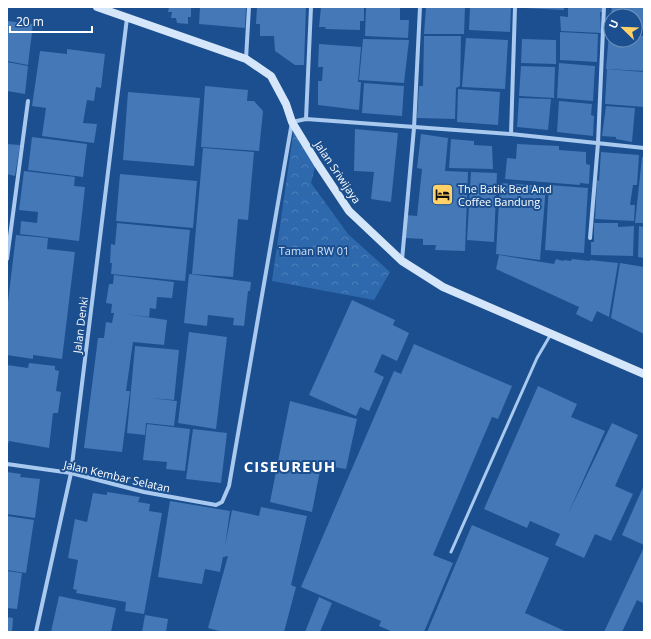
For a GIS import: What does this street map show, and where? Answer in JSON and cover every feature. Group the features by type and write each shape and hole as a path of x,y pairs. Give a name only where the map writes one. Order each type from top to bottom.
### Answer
{"main road":[{"name":"Jalan Sriwijaya","path":"97,7 246,59 271,76 286,104 292,122 349,211 402,261 443,287 644,374"}],"street":[{"path":"246,59 249,7"},
{"path":"306,119 311,7"},
{"path":"402,261 414,128 420,7"},
{"path":"511,134 515,7"},
{"path":"590,238 598,143 604,7"},
{"name":"Jalan Denki","path":"36,632 71,473 127,18"},
{"path":"7,259 28,101"},
{"path":"292,122 306,119 511,134 644,148"},
{"name":"Jalan Kembar Selatan","path":"7,464 71,473 144,492 216,506 222,502 229,486 292,122"}],"lane":[{"path":"450,552 537,358 551,333"}],"green space":[{"name":"Taman RW 01","path":"294,128 315,167 311,183 348,234 390,272 374,300 272,281"}],"building":[{"path":"169,7 191,7 191,17 188,17 188,24 177,23 176,18 171,18 172,12 168,12"},
{"path":"200,7 246,7 245,28 199,24"},
{"path":"257,7 306,7 304,65 295,65 275,51 274,36 260,36 260,24 256,24"},
{"path":"321,7 364,7 364,21 360,21 360,30 325,29 326,27 319,27"},
{"path":"366,7 400,7 400,20 409,20 408,38 365,36"},
{"path":"426,7 465,7 464,34 424,34"},
{"path":"470,7 511,7 510,32 469,30"},
{"path":"564,7 564,10 524,8"},
{"path":"568,7 604,7 603,12 600,12 601,33 561,31 560,16 568,17"},
{"path":"644,7 644,29 643,8 612,8"},
{"path":"7,21 33,24 28,65 7,61"},
{"path":"560,32 598,34 597,62 560,60"},
{"path":"424,36 461,36 460,86 456,88 455,119 417,118 419,86 423,86"},
{"path":"644,36 644,71 606,69 608,48 643,48"},
{"path":"466,38 508,40 505,89 462,87"},
{"path":"363,39 409,40 404,83 359,80"},
{"path":"522,39 556,40 556,64 521,63"},
{"path":"319,44 361,47 358,82 361,82 359,110 318,105 318,81 322,81 323,67 318,67"},
{"path":"67,49 105,54 101,88 96,87 94,101 87,100 83,123 97,124 94,143 42,136 46,108 32,106 40,51 67,54"},
{"path":"7,62 28,66 25,94 7,91"},
{"path":"559,63 595,66 593,101 557,98"},
{"path":"521,66 555,67 554,98 519,96"},
{"path":"607,69 644,72 644,107 605,104"},
{"path":"364,83 404,86 402,116 362,113"},
{"path":"205,86 248,90 247,101 254,101 263,111 259,151 201,147"},
{"path":"458,89 500,92 498,125 457,122"},
{"path":"128,92 200,98 194,166 123,160"},
{"path":"519,98 551,99 548,130 517,127"},
{"path":"559,101 592,104 591,115 594,116 593,136 557,132"},
{"path":"606,106 635,108 632,142 616,139 616,137 602,136"},
{"path":"355,129 398,133 391,202 371,199 374,172 354,171"},
{"name":"The Batik Bed And Coffee Bandung","path":"421,134 448,138 445,171 468,172 465,251 435,250 436,245 423,245 423,239 406,238 407,215 417,216 422,169 417,168"},
{"path":"32,137 87,144 83,177 28,170"},
{"path":"451,139 474,141 474,145 492,146 493,169 449,168"},
{"path":"7,144 20,145 15,176 7,174"},
{"path":"517,144 559,146 559,150 586,152 586,164 590,165 589,184 580,183 580,185 505,179 507,158 516,159"},
{"path":"203,148 254,152 248,220 238,219 233,277 192,274"},
{"path":"601,152 639,155 637,185 633,185 630,205 635,205 634,221 595,219 597,180 599,181"},
{"path":"642,157 644,157 644,223 635,223"},
{"path":"24,171 75,177 74,186 85,187 79,241 20,234 21,221 37,223 38,212 19,210"},
{"path":"471,172 497,173 494,242 467,240"},
{"path":"120,174 197,181 193,228 116,221"},
{"path":"500,183 546,186 540,260 496,254"},
{"path":"549,185 588,188 584,253 545,250"},
{"path":"117,223 190,230 185,281 111,274 111,244 115,245"},
{"path":"594,223 618,223 618,227 634,226 633,256 591,255 591,242 594,242"},
{"path":"639,226 644,227 644,258 638,257"},
{"path":"16,235 48,238 47,249 75,252 62,359 33,355 33,359 7,355 7,310"},
{"path":"499,255 554,264 556,259 563,261 571,261 572,259 618,263 609,317 597,311 592,322 576,314 579,307 496,269"},
{"path":"620,263 644,267 644,334 611,318"},
{"path":"189,274 251,282 250,291 248,291 244,326 233,325 234,318 208,315 207,326 184,323"},
{"path":"114,275 174,282 172,298 157,297 156,309 150,308 149,317 125,314 167,320 164,345 133,342 126,391 130,391 122,452 84,448 98,338 104,338 106,322 112,323 114,313 111,313 112,304 106,303 109,284 113,284"},
{"path":"352,300 395,320 393,325 409,333 397,361 382,354 374,372 384,377 369,411 360,407 356,416 309,395"},
{"path":"189,332 227,337 216,429 178,423"},
{"path":"414,344 512,386 498,419 492,417 433,555 453,563 424,632 393,632 379,626 381,621 301,587 394,371 401,374"},
{"path":"135,346 179,350 174,400 149,398 177,401 174,426 146,423 145,435 127,433"},
{"path":"29,363 55,366 55,370 59,371 56,391 61,392 58,413 53,413 49,448 9,441 7,447 7,365 28,368"},
{"path":"538,386 577,404 571,417 605,431 568,514 612,423 638,435 615,486 633,494 611,541 595,534 584,558 555,545 560,534 530,521 527,528 484,509"},
{"path":"290,401 357,419 346,469 321,465 312,512 270,502"},
{"path":"147,424 190,429 185,471 166,469 167,462 143,460"},
{"path":"193,429 227,433 221,483 186,479"},
{"path":"7,472 21,474 20,477 40,479 35,518 7,514"},
{"path":"644,485 644,545 622,535"},
{"path":"107,492 140,497 138,502 150,504 149,511 162,513 144,614 125,611 126,602 76,593 77,590 73,589 78,560 68,558 75,519 87,522 93,493 107,495"},
{"path":"170,501 230,511 225,546 232,510 259,516 261,507 307,516 291,585 296,587 284,632 223,632 208,628 228,556 223,557 220,572 205,569 202,584 158,577"},
{"path":"7,516 34,520 26,573 7,570"},
{"path":"472,525 549,558 525,613 567,632 427,632"},
{"path":"644,547 643,603 637,600 622,632 604,632"},
{"path":"7,571 22,573 17,609 7,608"},
{"path":"59,596 116,608 111,632 51,632"},
{"path":"319,597 332,603 320,632 305,632"},
{"path":"145,615 168,619 166,632 142,632"},
{"path":"7,617 13,618 12,632 7,632"}],"place":[{"name":"The Batik Bed And Coffee Bandung","path":"443,194"}],"district":[{"name":"CISEUREUH","path":"290,466"}]}
